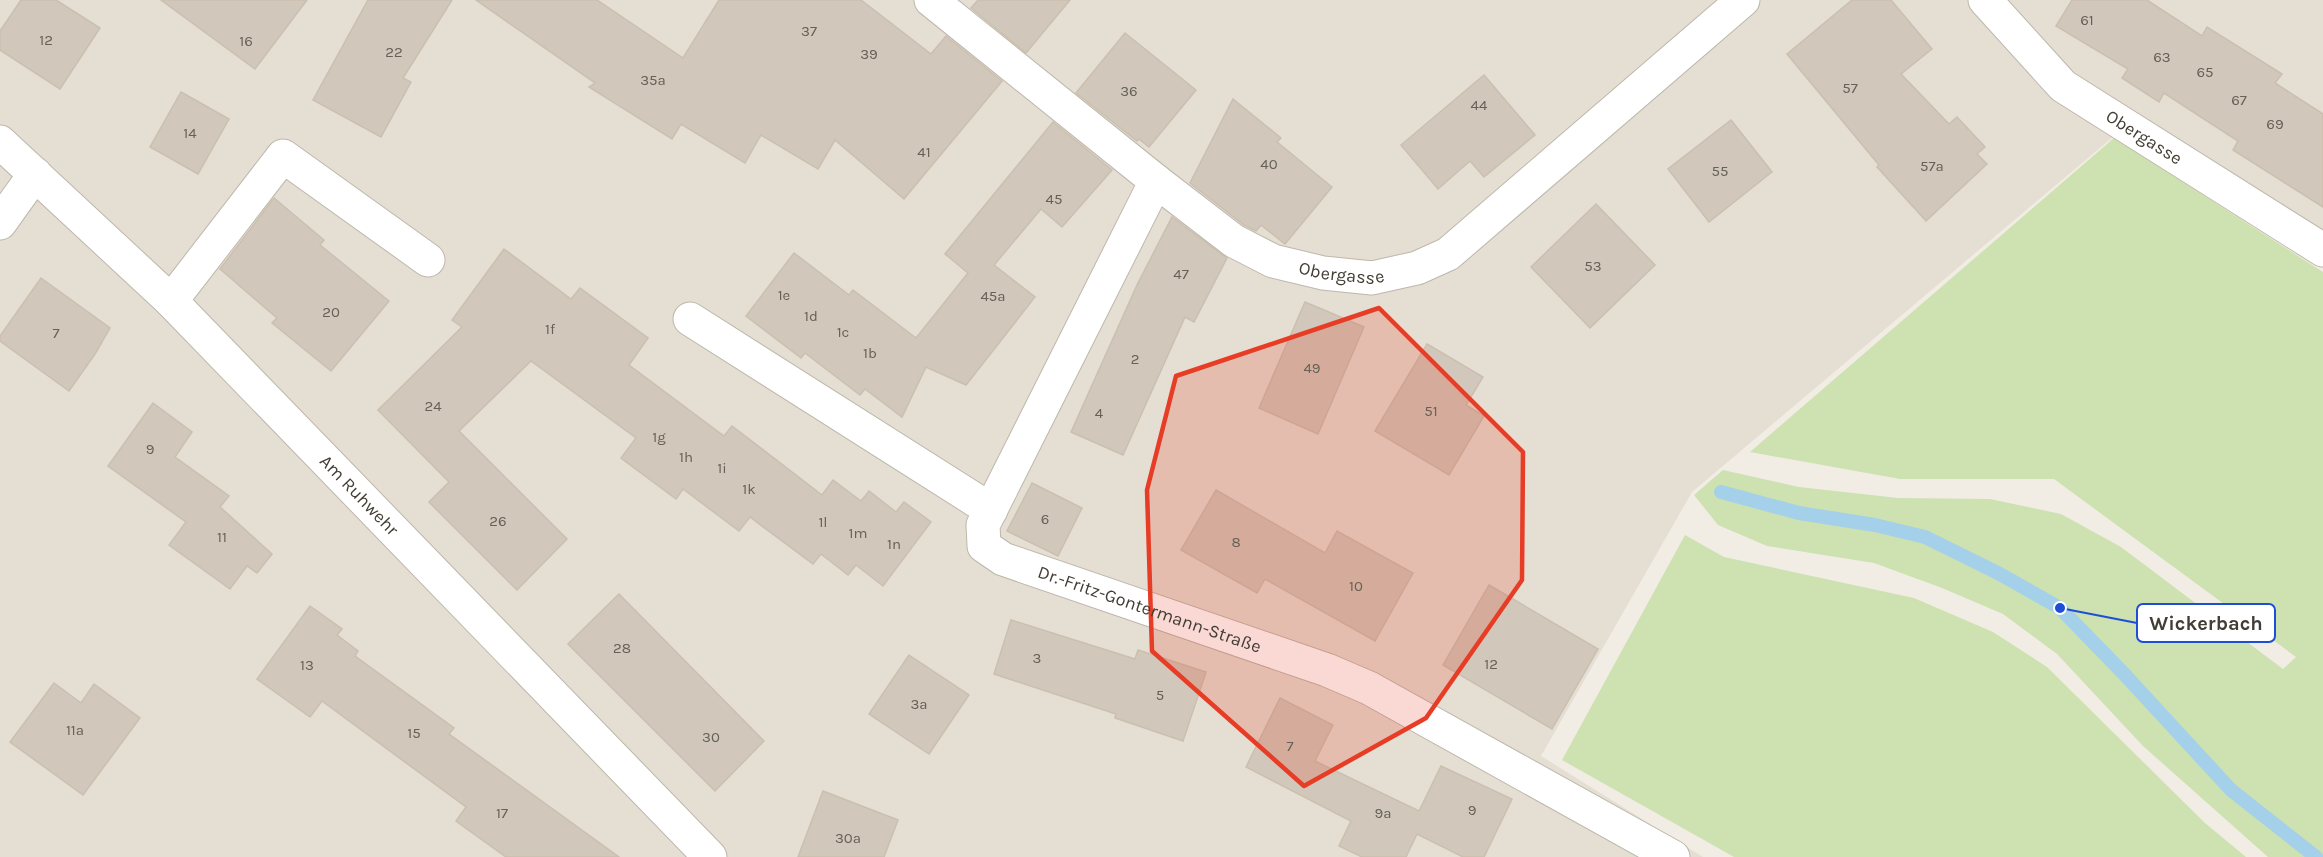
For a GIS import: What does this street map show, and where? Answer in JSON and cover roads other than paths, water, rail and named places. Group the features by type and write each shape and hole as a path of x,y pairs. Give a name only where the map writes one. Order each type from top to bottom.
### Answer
{"street":[{"name":"Obergasse","path":"931,0 1234,241 1273,261 1323,273 1372,278 1417,268 1448,255 1743,0"},
{"name":"Obergasse","path":"1985,0 2063,86 2323,250"},
{"name":"Am Ruhwehr","path":"0,142 171,301 710,857"},
{"path":"171,301 283,156 428,260"},
{"path":"0,223 35,174"},
{"name":"Dr.-Fritz-Gontermann-Straße","path":"1156,181 983,525 984,546 1003,559 1327,670 1370,688 1673,857"},
{"path":"690,319 991,510"}],"waterway":[{"path":"1721,492 1799,513 1875,525 1925,537 1998,573 2060,608 2231,790 2316,857"}],"place":[{"name":"Wickerbach","path":"2060,608"}]}
